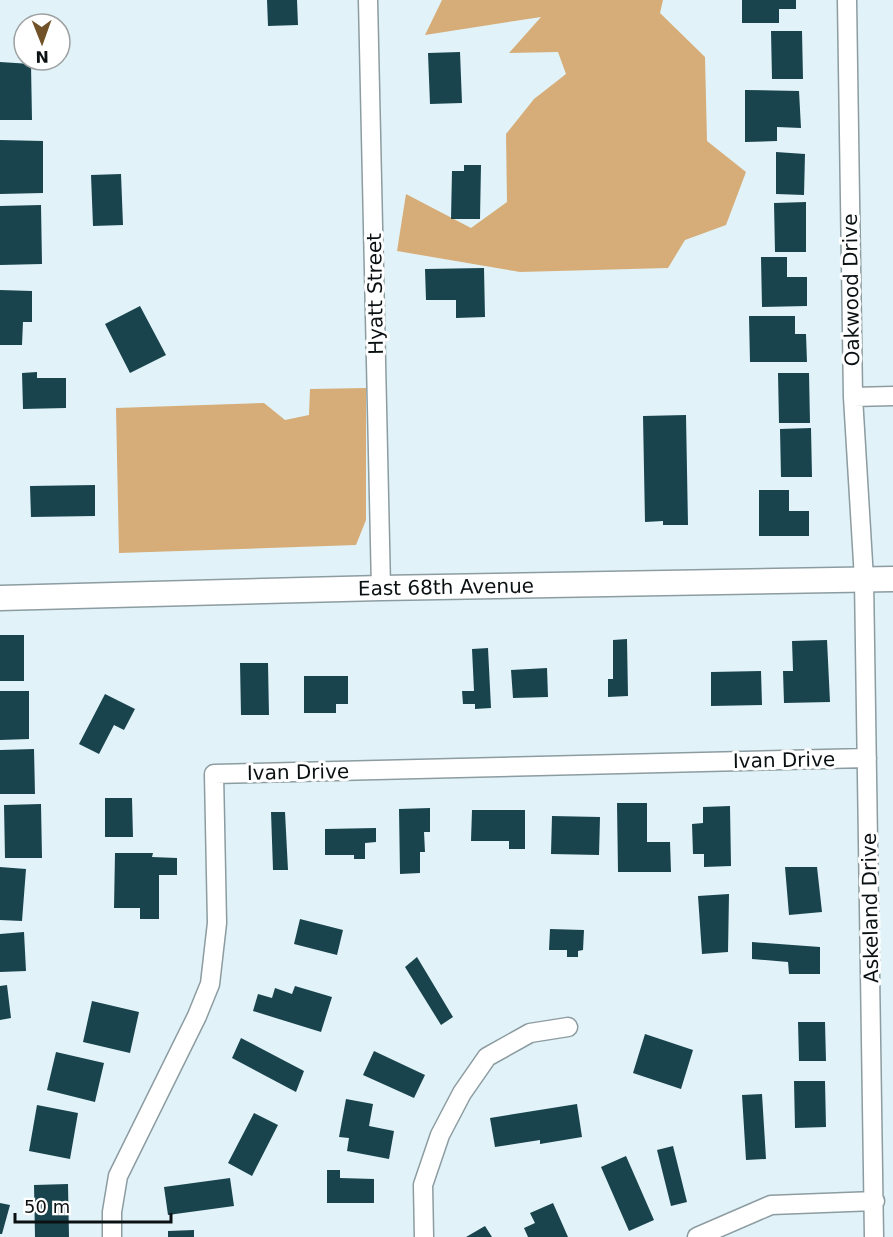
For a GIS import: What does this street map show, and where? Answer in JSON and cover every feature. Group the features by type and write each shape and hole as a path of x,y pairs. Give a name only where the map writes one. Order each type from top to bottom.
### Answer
{"street":[{"name":"Hyatt Street","path":"368,0 381,588"},
{"name":"Oakwood Drive","path":"847,0 853,397 864,579"},
{"path":"853,397 893,396"},
{"name":"Askeland Drive","path":"864,579 874,1237"},
{"name":"East 68th Avenue","path":"0,598 381,588 893,579"},
{"name":"Ivan Drive","path":"112,1237 112,1212 118,1176 197,1016 210,984 217,923 214,774 867,758"},
{"path":"424,1237 423,1185 440,1136 462,1093 487,1057 530,1033 568,1027"},
{"path":"697,1237 771,1205 875,1201"}],"shaded area":[{"path":"442,0 663,0 660,13 705,57 707,141 746,172 726,225 685,240 668,268 520,272 397,251 406,194 471,228 507,202 506,134 534,99 566,74 558,52 509,53 541,17 425,35"},
{"path":"366,388 366,520 356,545 119,553 116,408 264,403 285,420 309,415 310,389"}],"building":[{"path":"267,0 297,0 298,25 268,26"},
{"path":"742,0 796,0 796,9 779,9 779,23 742,23"},
{"path":"771,31 802,31 803,79 772,79"},
{"path":"460,52 462,103 430,104 428,53"},
{"path":"0,62 12,63 12,72 31,72 32,120 0,120"},
{"path":"745,90 799,91 801,128 777,127 777,141 745,142"},
{"path":"0,140 43,141 43,193 0,194"},
{"path":"776,152 805,154 804,195 776,194"},
{"path":"464,165 481,165 480,219 451,219 452,171 464,171"},
{"path":"121,174 123,225 93,226 91,175"},
{"path":"806,202 806,252 775,252 774,203"},
{"path":"41,205 42,264 0,265 0,206"},
{"path":"761,257 787,257 787,277 807,277 807,306 762,307"},
{"path":"484,268 485,317 456,318 456,300 426,300 425,269"},
{"path":"0,290 32,291 32,322 23,322 22,345 0,345"},
{"path":"140,306 166,355 130,373 105,324"},
{"path":"749,316 795,316 795,334 806,334 807,362 750,362"},
{"path":"37,372 37,378 66,378 66,408 23,409 22,373"},
{"path":"778,373 809,373 810,423 779,423"},
{"path":"686,415 688,525 663,525 663,521 645,522 643,416"},
{"path":"811,428 812,477 781,477 780,429"},
{"path":"95,485 95,516 31,517 30,486"},
{"path":"759,490 789,490 789,511 809,511 809,536 759,536"},
{"path":"0,635 24,635 24,681 0,681"},
{"path":"627,639 628,696 608,697 608,679 613,679 613,640"},
{"path":"827,640 830,702 784,703 783,671 793,671 792,641"},
{"path":"488,648 491,708 475,709 475,704 463,704 462,691 474,691 472,649"},
{"path":"240,663 268,663 269,715 241,715"},
{"path":"547,668 548,697 513,698 511,670"},
{"path":"761,671 762,705 711,706 711,672"},
{"path":"304,676 348,676 348,704 336,704 336,713 304,713"},
{"path":"0,691 29,691 29,739 0,740"},
{"path":"105,694 135,709 124,730 114,725 99,754 79,744"},
{"path":"34,749 35,794 0,794 0,750"},
{"path":"105,798 132,798 133,837 105,837"},
{"path":"617,803 647,803 647,842 670,842 671,872 618,872"},
{"path":"41,804 42,858 5,858 4,805"},
{"path":"730,806 731,866 704,867 704,854 693,854 692,824 703,823 703,807"},
{"path":"430,808 430,832 424,832 425,852 420,852 420,873 400,874 399,809"},
{"path":"472,810 525,810 525,849 509,849 509,841 471,841"},
{"path":"271,812 285,812 288,870 273,870"},
{"path":"552,816 600,817 599,855 551,854"},
{"path":"376,828 376,842 365,843 365,859 354,859 354,855 325,855 325,829"},
{"path":"115,853 153,853 152,857 177,858 177,875 159,875 159,919 140,919 140,908 114,908"},
{"path":"0,867 26,869 22,921 0,920"},
{"path":"785,867 817,867 822,912 789,915"},
{"path":"729,894 728,952 702,954 698,896"},
{"path":"300,919 343,930 337,955 294,944"},
{"path":"550,929 584,930 583,950 578,951 578,957 567,957 567,950 549,950"},
{"path":"24,932 26,971 0,972 0,934"},
{"path":"752,942 820,947 820,974 789,974 788,962 752,959"},
{"path":"417,957 453,1017 441,1025 405,967"},
{"path":"7,985 11,1018 0,1020 0,986"},
{"path":"295,986 332,997 321,1032 253,1011 258,994 272,998 275,988 292,994"},
{"path":"92,1001 139,1012 130,1053 83,1042"},
{"path":"798,1022 825,1022 826,1061 799,1061"},
{"path":"645,1034 693,1050 681,1089 633,1073"},
{"path":"241,1038 304,1071 296,1092 232,1058"},
{"path":"374,1051 425,1075 414,1098 363,1075"},
{"path":"56,1052 104,1063 95,1102 47,1090"},
{"path":"794,1081 825,1081 826,1127 795,1128"},
{"path":"762,1094 766,1159 746,1160 742,1095"},
{"path":"346,1099 373,1104 369,1126 394,1131 389,1159 347,1151 349,1138 339,1137"},
{"path":"577,1104 582,1137 540,1144 540,1140 495,1147 490,1118"},
{"path":"37,1105 78,1113 70,1159 29,1151"},
{"path":"254,1113 278,1125 252,1176 228,1163"},
{"path":"673,1146 687,1202 671,1206 657,1150"},
{"path":"626,1156 654,1220 629,1231 601,1167"},
{"path":"327,1170 340,1170 340,1178 374,1179 374,1203 327,1203"},
{"path":"230,1178 234,1206 168,1215 164,1187"},
{"path":"68,1184 69,1237 35,1237 34,1185"},
{"path":"0,1203 10,1205 2,1234 0,1234"},
{"path":"553,1203 568,1237 528,1237 524,1228 535,1223 530,1213"},
{"path":"485,1226 492,1237 466,1237"},
{"path":"194,1230 194,1237 168,1237 168,1231"}]}
